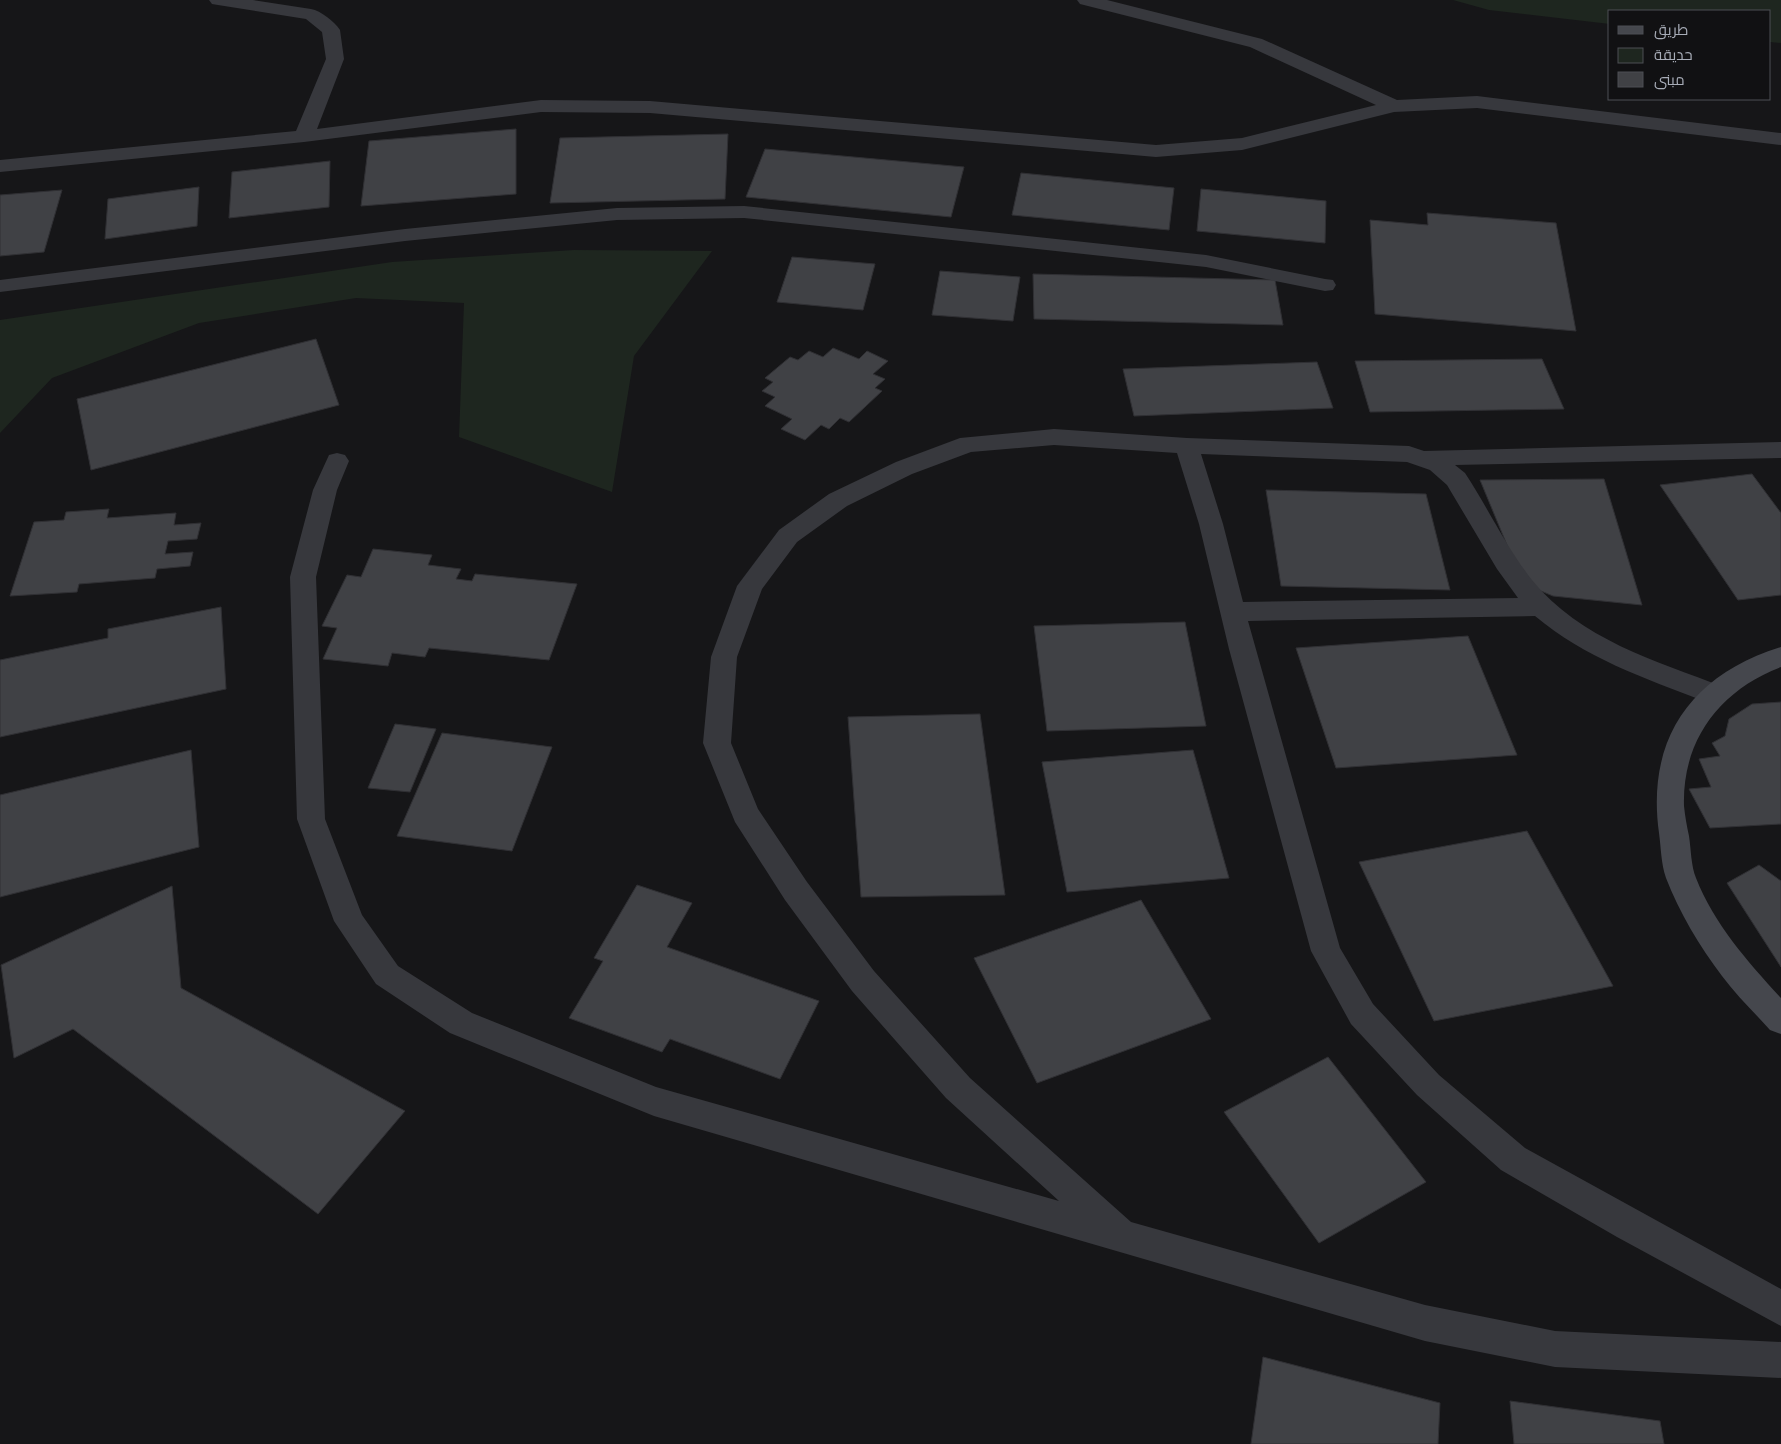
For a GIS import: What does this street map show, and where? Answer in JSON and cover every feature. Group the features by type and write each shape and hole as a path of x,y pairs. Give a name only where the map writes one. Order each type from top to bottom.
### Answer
{"main road":[{"path":"1781,657 1756,666 1714,694 1689,725 1674,763 1670,806 1680,876 1702,921 1733,967 1781,1020"}],"street":[{"path":"218,0 311,14 332,30 335,59 304,136"},
{"path":"1086,0 1256,43 1394,106"},
{"path":"0,166 304,136 541,106 640,107 1156,151 1242,144 1394,106 1477,102 1781,139"},
{"path":"0,286 405,236 598,216 744,212 1206,261 1325,285"},
{"path":"1123,1237 958,1088 863,981 796,891 745,814 717,744 724,657 750,586 788,536 838,500 904,468 968,444 1054,436 1187,446 1392,452 1426,458 1781,450"},
{"path":"1187,446 1211,524 1233,612 1326,951 1362,1014 1428,1085 1513,1159 1629,1226 1781,1308"},
{"path":"1426,458 1448,470 1456,479 1524,588 1541,607 1566,628 1596,646 1714,694"},
{"path":"337,460 325,490 303,577 311,819 349,921 386,975 462,1023 654,1101 1426,1323 1555,1349 1781,1360"},
{"path":"1233,612 1541,607"}],"green space":[{"path":"1453,0 1781,0 1781,43 1771,42 1771,10 1608,10 1608,24 1489,10"},
{"path":"574,250 712,251 634,356 612,492 459,437 464,303 356,298 199,323 52,378 0,433 0,320 392,262"}],"building":[{"path":"516,129 516,194 361,206 369,141"},
{"path":"728,134 725,199 550,203 560,138"},
{"path":"765,149 964,167 951,217 746,197"},
{"path":"330,161 329,207 229,218 232,172"},
{"path":"1021,173 1174,188 1169,230 1012,215"},
{"path":"199,187 197,226 105,239 108,199"},
{"path":"1201,189 1326,201 1325,243 1197,231"},
{"path":"62,190 44,252 0,256 0,195"},
{"path":"1427,213 1556,223 1576,331 1375,314 1370,220 1428,225"},
{"path":"792,257 875,264 863,310 777,302"},
{"path":"940,271 1020,277 1013,321 932,315"},
{"path":"1033,274 1275,280 1283,325 1034,319"},
{"path":"316,339 339,405 91,470 77,399"},
{"path":"833,348 859,359 867,351 888,361 873,374 885,379 875,388 882,391 849,422 840,418 829,429 821,425 805,440 781,429 792,419 765,406 775,397 762,391 773,382 765,378 790,357 798,360 809,351 823,357"},
{"path":"1542,359 1564,409 1370,412 1355,361"},
{"path":"1317,362 1333,408 1134,416 1123,369"},
{"path":"1752,474 1781,513 1781,595 1738,600 1660,485"},
{"path":"1604,479 1642,605 1553,596 1541,591 1519,574 1480,480"},
{"path":"1266,490 1426,494 1450,590 1281,586"},
{"path":"109,509 107,518 176,513 174,525 201,523 197,539 168,541 165,554 193,552 190,566 157,569 155,578 79,584 77,592 10,596 34,522 64,520 66,512"},
{"path":"373,549 432,555 428,565 461,569 456,579 472,581 475,574 577,584 549,660 429,648 425,657 392,653 388,666 323,659 337,628 322,626 347,575 361,577"},
{"path":"221,607 226,689 0,737 0,660 108,638 108,629"},
{"path":"1185,622 1206,726 1047,731 1034,626"},
{"path":"1468,636 1517,755 1336,768 1296,648"},
{"path":"1781,702 1781,824 1710,828 1689,789 1711,787 1699,759 1720,756 1712,743 1725,736 1729,719 1752,704"},
{"path":"980,714 1005,895 861,897 848,717"},
{"path":"395,724 436,729 410,792 368,788"},
{"path":"442,733 552,747 512,851 397,836"},
{"path":"191,750 199,847 0,897 0,795"},
{"path":"1193,750 1229,878 1067,892 1042,762"},
{"path":"1527,831 1613,986 1434,1021 1359,862"},
{"path":"1759,865 1781,881 1781,967 1727,883"},
{"path":"637,885 692,903 667,947 819,1001 780,1079 670,1039 662,1052 569,1018 603,961 594,958"},
{"path":"172,886 181,988 405,1111 318,1214 73,1029 14,1058 1,965"},
{"path":"1141,900 1211,1019 1037,1083 974,958"},
{"path":"1328,1057 1426,1182 1319,1243 1224,1112"},
{"path":"1263,1357 1440,1403 1438,1444 1251,1444"},
{"path":"1510,1401 1660,1421 1664,1444 1514,1444"}]}
